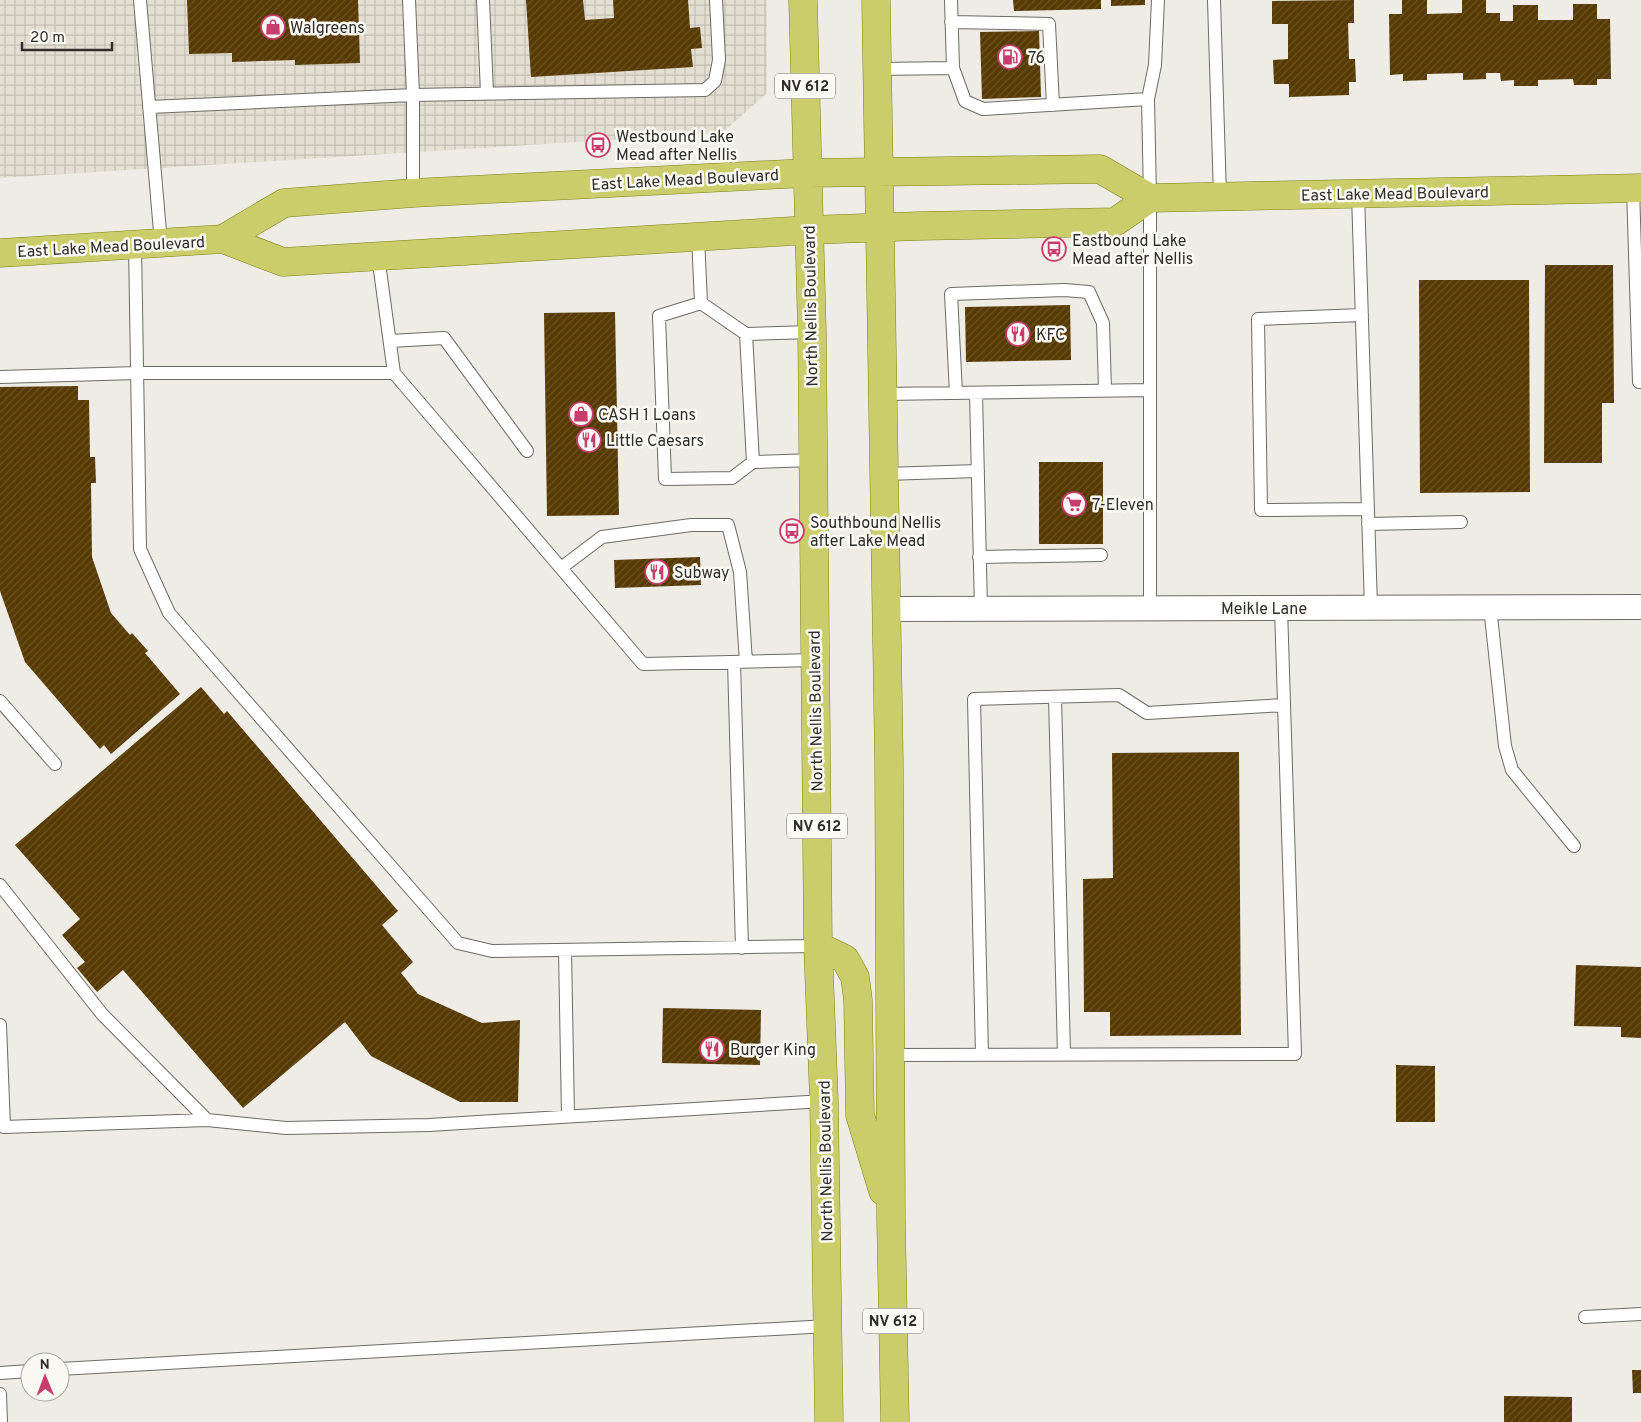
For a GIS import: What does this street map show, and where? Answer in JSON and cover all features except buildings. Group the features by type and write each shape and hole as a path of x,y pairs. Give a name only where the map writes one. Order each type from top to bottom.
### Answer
{"main road":[{"name":"North Nellis Boulevard","path":"803,0 806,173 812,332 818,946 824,1101 829,1422"},
{"name":"NV 612","path":"876,0 887,609 891,1219 895,1422"},
{"name":"East Lake Mead Boulevard","path":"223,239 284,203 414,193 806,173 1100,169 1150,198 1637,188"},
{"name":"East Lake Mead Boulevard","path":"0,252 223,239 283,262 809,230 1115,222 1150,198"},
{"path":"818,946 845,959 855,976 858,1000 860,1115 891,1219"}],"street":[{"name":"Meikle Lane","path":"887,609 1641,607"}],"lane":[{"path":"140,0 149,107 148,244 137,373 140,549 169,612 458,943 492,950 818,946"},
{"path":"409,0 413,95 414,193"},
{"path":"483,0 487,93"},
{"path":"149,107 413,95 705,90 715,81 719,60 716,0"},
{"path":"951,0 953,68 965,101 983,109 1148,99"},
{"path":"1150,608 1150,198 1148,99 1155,65 1158,0"},
{"path":"1214,0 1220,196"},
{"path":"951,22 1049,24 1053,105"},
{"path":"878,69 953,68"},
{"path":"1637,188 1639,382 1641,382"},
{"path":"1358,194 1371,608"},
{"path":"698,237 701,304"},
{"path":"378,256 394,373 643,664 815,660"},
{"path":"956,393 951,294 1064,290 1090,292 1103,323 1105,390"},
{"path":"812,332 746,334 701,304 659,316 665,479 732,478 753,462 813,460"},
{"path":"1362,315 1258,319 1261,510 1368,509"},
{"path":"746,334 753,462"},
{"path":"390,341 444,338 527,451"},
{"path":"0,378 137,373 394,373"},
{"path":"884,394 1150,390"},
{"path":"976,393 980,609"},
{"path":"885,474 978,471"},
{"path":"1368,524 1461,522"},
{"path":"562,568 602,537 690,525 728,525 740,572 742,948"},
{"path":"979,557 1100,555"},
{"path":"1490,607 1505,746 1512,770 1574,846"},
{"path":"891,1055 1295,1054 1281,608"},
{"path":"982,1055 974,700 1119,695 1147,713 1284,706"},
{"path":"1055,697 1064,1054"},
{"path":"0,701 55,764"},
{"path":"0,884 102,1014 207,1120"},
{"path":"565,950 568,1116"},
{"path":"0,1025 4,1127 207,1120 286,1128 428,1125 824,1101"},
{"path":"1584,1317 1641,1314"},
{"path":"70,1368 828,1326"},
{"path":"0,1373 20,1372"},
{"path":"0,1394 1,1422"}],"shaded area":[{"path":"0,0 767,0 767,93 722,133 0,178"}],"place":[{"name":"Walgreens","path":"273,27"},
{"name":"76","path":"1010,57"},
{"name":"Westbound Lake Mead after Nellis","path":"598,145"},
{"name":"Eastbound Lake Mead after Nellis","path":"1054,249"},
{"name":"KFC","path":"1018,334"},
{"name":"CASH 1 Loans","path":"581,414"},
{"name":"Little Caesars","path":"589,440"},
{"name":"7-Eleven","path":"1074,504"},
{"name":"Southbound Nellis after Lake Mead","path":"792,531"},
{"name":"Subway","path":"657,572"},
{"name":"Burger King","path":"712,1049"}]}
